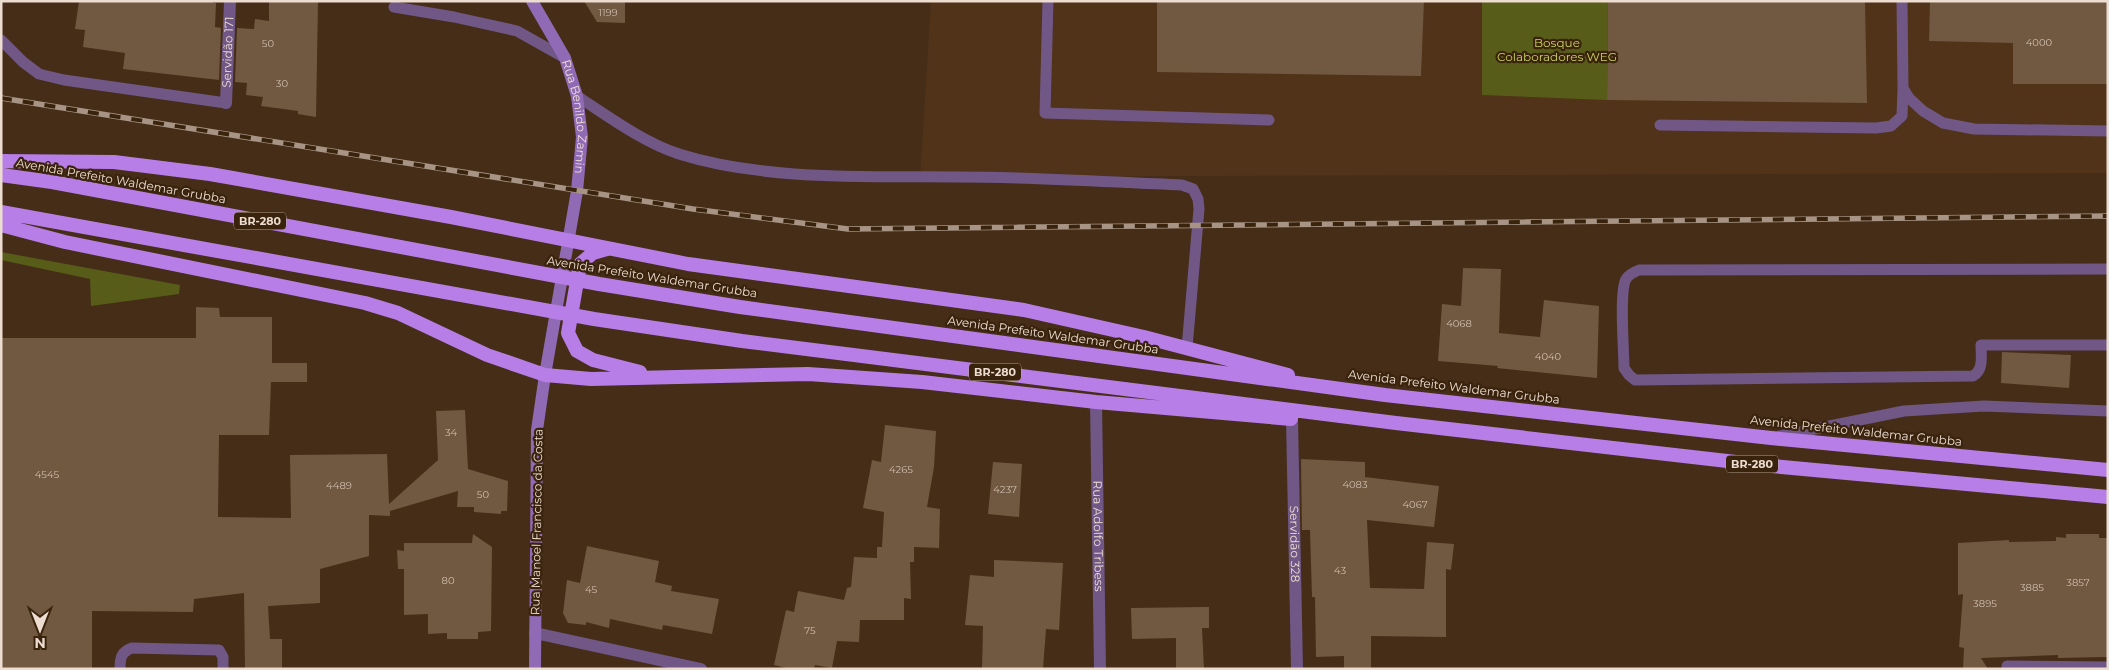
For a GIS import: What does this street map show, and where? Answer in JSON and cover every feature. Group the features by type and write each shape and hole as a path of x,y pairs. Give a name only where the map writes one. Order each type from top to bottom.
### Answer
{"highway":[{"path":"1,161 114,162 210,174 451,217 698,265 1024,310 1267,368 1324,387"},
{"name":"Avenida Prefeito Waldemar Grubba","path":"1,175 52,182 599,284 740,307 1324,387 1771,438 2108,470"},
{"name":"BR-280","path":"1,212 513,305 742,341 1396,424 1771,466 2108,496"},
{"path":"1,225 65,242 398,312 487,355 545,375 591,379 808,374 922,382 1096,402 1292,419 1396,424"},
{"path":"608,249 593,253 580,264 568,333 577,351 593,360 624,369 670,377"}],"main road":[{"name":"Rua Benildo Zamin","path":"532,1 565,58 581,114 582,137 577,191 545,375"},
{"name":"Rua Manoel Francisco da Costa","path":"535,669 537,430 545,375"}],"street":[{"name":"Servidão 171","path":"226,103 230,1"},
{"name":"Rua Adolfo Tribess","path":"1096,402 1100,669"},
{"name":"Servidão 328","path":"1292,419 1297,669"},
{"path":"535,633 702,669"}],"lane":[{"path":"1048,1 1045,113 1269,120"},
{"path":"1660,125 1866,128 1891,126 1902,116 1904,106 1902,1"},
{"path":"394,7 518,30 565,58"},
{"path":"1,40 23,62 39,74 64,80 226,103"},
{"path":"1903,88 1909,98 1923,111 1943,122 1974,129 2108,131"},
{"path":"577,96 638,135 678,153 719,164 794,173 1042,179 1182,185 1193,189 1198,199 1199,209 1187,348"},
{"path":"2108,269 1639,270 1630,274 1625,280 1623,311 1624,368 1635,380 1973,376 1981,368 1981,345 2108,345"},
{"path":"1771,438 1904,411 1984,406 2108,412"},
{"path":"120,669 120,658 126,650 148,648 219,650 223,657 223,669"},
{"path":"2007,666 2108,667"}],"shaded area":[{"path":"931,1 2108,1 2108,173 920,177"}],"green space":[{"name":"Bosque Colaboradores WEG","path":"1482,1 1608,1 1607,100 1482,95"},
{"path":"1,252 180,285 179,294 91,306 90,279 1,260"}],"building":[{"path":"79,1 213,1 213,3 216,3 215,27 221,28 219,80 123,69 125,53 83,47 85,30 75,29"},
{"path":"269,1 318,1 316,117 298,114 298,111 261,106 263,97 246,95 247,83 235,82 237,28 254,29 255,19 269,21"},
{"path":"584,1 625,1 625,23 597,22"},
{"path":"1157,1 1424,1 1421,76 1157,72"},
{"path":"1608,1 1865,1 1867,103 1607,100"},
{"path":"1930,1 2108,1 2108,84 2013,84 2013,43 1929,41"},
{"path":"1463,268 1501,269 1499,333 1540,337 1544,300 1599,306 1597,378 1438,361 1442,304 1461,306"},
{"path":"196,307 219,308 220,317 272,317 272,363 307,363 307,382 271,382 269,435 219,435 218,517 291,518 290,455 387,454 389,504 438,460 436,411 465,410 468,469 508,481 507,511 501,511 501,514 474,512 474,507 457,507 458,491 390,511 390,516 369,515 369,556 320,569 320,603 268,606 270,639 282,639 282,669 245,669 244,593 194,599 193,612 92,611 92,669 1,669 1,338 196,338"},
{"path":"2002,352 2071,355 2069,388 2001,383"},
{"path":"885,425 936,431 934,467 927,507 940,509 939,548 914,547 914,562 910,562 911,599 904,598 904,620 860,620 859,642 837,641 832,668 815,665 814,669 790,669 774,665 786,610 794,612 798,591 844,600 847,588 851,587 854,557 877,558 877,547 882,547 884,512 863,508 872,460 881,462"},
{"path":"1301,459 1365,462 1365,477 1439,486 1434,527 1367,520 1370,588 1424,589 1427,542 1454,544 1451,570 1446,569 1446,637 1371,636 1371,669 1344,669 1344,656 1316,657 1315,597 1312,597 1310,530 1302,530"},
{"path":"993,462 1022,464 1019,517 988,514"},
{"path":"473,534 492,547 491,631 478,632 478,639 447,639 447,633 428,634 428,614 404,615 404,569 398,569 397,550 404,551 404,543 472,543"},
{"path":"2066,534 2099,534 2099,538 2108,538 2108,657 2058,658 2058,655 1981,658 1988,669 1963,669 1964,648 1959,647 1963,594 1958,595 1958,543 2009,540 2009,542 2056,541 2056,537 2066,538"},
{"path":"587,546 659,561 655,582 672,586 671,591 719,599 712,634 663,625 662,630 610,619 609,628 586,622 586,625 568,623 563,613 567,580 580,583"},
{"path":"994,560 1063,563 1059,630 1046,629 1043,669 982,669 983,626 965,625 970,575 994,577"},
{"path":"1209,607 1209,628 1202,628 1204,669 1176,669 1176,638 1132,639 1131,608"}],"railway":[{"path":"1,98 693,209 848,229 2108,216"}]}
